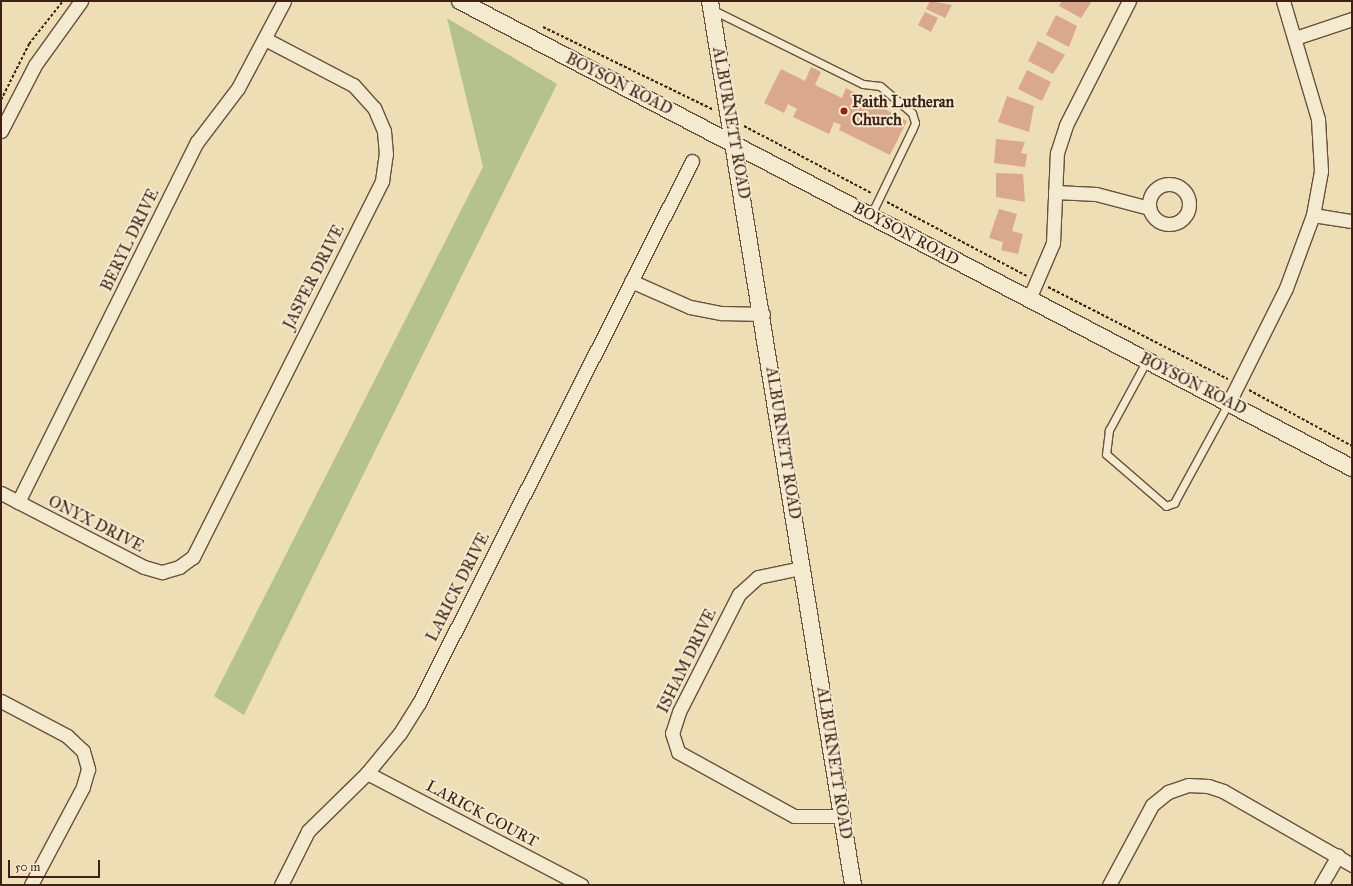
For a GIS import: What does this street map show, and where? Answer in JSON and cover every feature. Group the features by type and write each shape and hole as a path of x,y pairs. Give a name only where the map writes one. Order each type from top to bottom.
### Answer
{"street":[{"path":"1,131 35,64 81,1"},
{"name":"BERYL DRIVE","path":"18,502 197,142 238,88 284,1"},
{"name":"BOYSON ROAD","path":"460,1 1229,402 1352,468"},
{"path":"1029,299 1053,242 1057,154 1066,125 1129,1"},
{"path":"1229,402 1286,288 1313,215 1321,171 1318,119 1283,1"},
{"name":"ALBURNETT ROAD","path":"711,5 763,314 801,568 843,816 853,885"},
{"path":"1295,38 1352,19"},
{"name":"JASPER DRIVE","path":"179,567 193,557 382,181 386,154 384,131 374,108 353,85 265,39"},
{"name":"LARICK DRIVE","path":"281,885 308,831 367,773 400,733 419,703 692,161"},
{"path":"1055,192 1096,194 1149,208"},
{"path":"1313,215 1352,221"},
{"path":"632,281 690,307 722,313 763,314"},
{"name":"ONYX DRIVE","path":"1,493 144,567 162,572 179,567"},
{"name":"ISHAM DRIVE","path":"801,568 758,577 739,594 672,733 678,752 794,816 843,816"},
{"path":"1,701 67,736 83,751 88,769 83,787 31,885"},
{"name":"LARICK COURT","path":"367,773 581,885"},
{"path":"1109,885 1152,805 1168,792 1188,785 1224,791 1338,855 1352,865"},
{"path":"1321,885 1338,855"}],"lane":[{"path":"711,5 863,84 880,86 912,113 915,123 870,215"},
{"path":"1147,360 1109,430 1106,454 1166,506 1174,503 1229,402"}],"path":[{"path":"1,100 29,44 63,1"},
{"path":"537,24 701,104"},
{"path":"1045,285 1227,378"},
{"path":"1251,391 1352,446"}],"green space":[{"path":"447,18 557,84 244,715 214,696 483,167"}],"building":[{"path":"930,1 952,5 945,18 926,9"},
{"path":"1062,1 1092,1 1081,18 1059,6"},
{"path":"925,12 938,18 931,32 918,25"},
{"path":"1056,15 1077,26 1069,47 1046,35"},
{"path":"1038,41 1065,55 1053,74 1028,61"},
{"name":"Faith Lutheran Church","path":"811,67 821,72 815,85 842,98 846,88 907,121 890,155 839,130 841,125 834,122 829,134 793,117 797,109 788,104 784,113 764,103 781,69 805,81"},
{"path":"1027,70 1051,82 1042,101 1018,89"},
{"path":"1007,96 1034,106 1029,132 998,122"},
{"path":"996,139 1025,142 1021,153 1027,154 1025,167 994,163"},
{"path":"996,173 1023,174 1025,202 996,197"},
{"path":"999,209 1017,214 1012,231 1023,234 1018,254 1001,250 1003,242 989,238"}],"place":[{"name":"Faith Lutheran Church","path":"844,111"}]}
